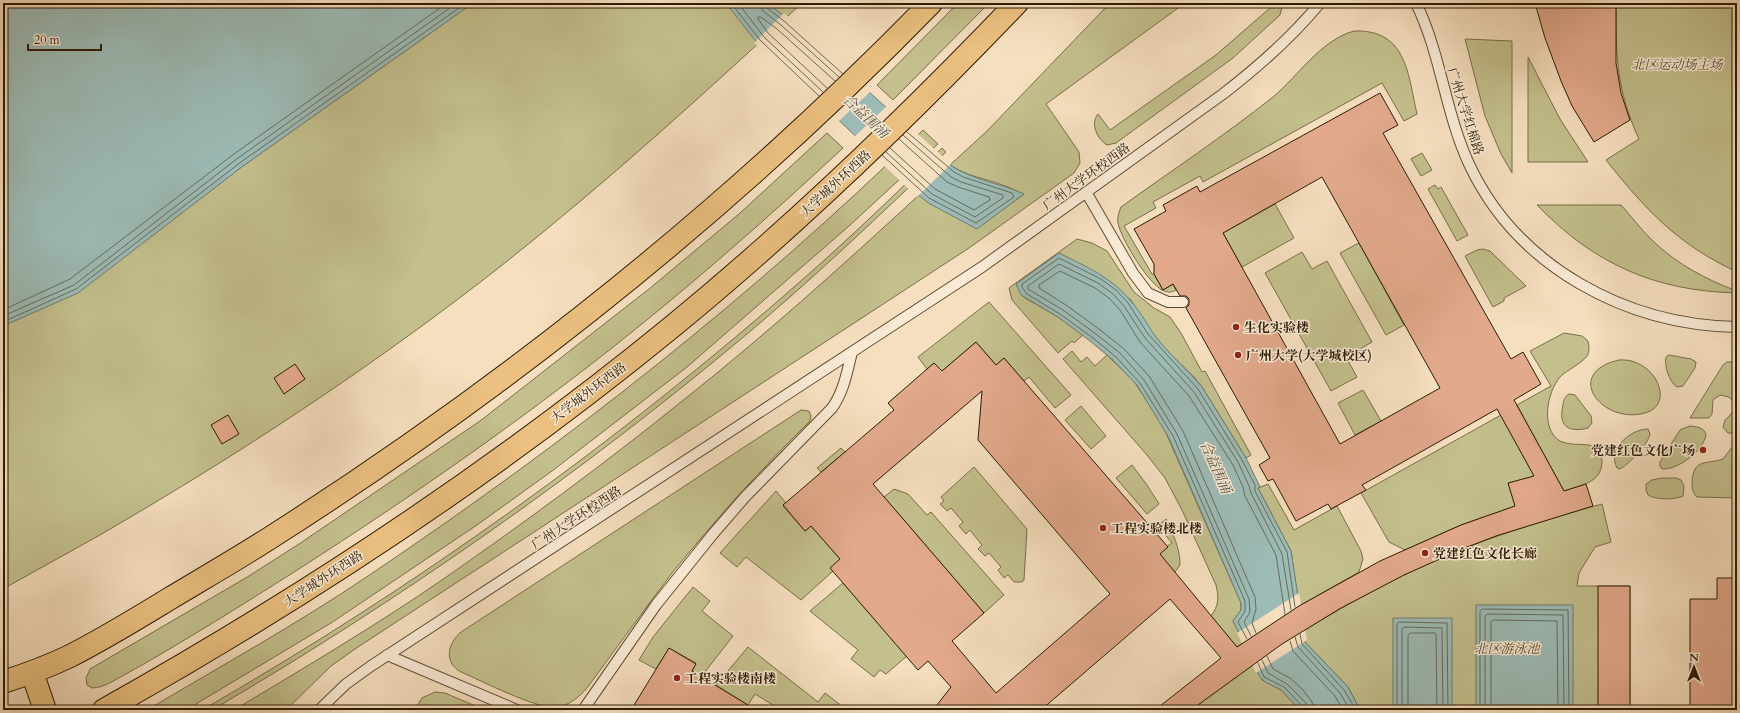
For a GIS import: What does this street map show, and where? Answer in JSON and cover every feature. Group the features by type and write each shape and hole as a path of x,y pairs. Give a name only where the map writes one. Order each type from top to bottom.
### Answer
{"main road":[{"path":"3,682 32,672 81,650 237,558 332,498 434,427 545,344 636,273 725,198 813,119 931,3"},
{"name":"大学城外环西路","path":"104,710 207,651 310,588 475,477 576,402 675,324 790,226 908,114 1017,3"},
{"path":"32,672 45,710"}],"lane":[{"name":"广州大学环校西路","path":"319,710 346,684 387,655 982,267 1223,94 1255,69 1308,18 1320,3"},
{"name":"广州大学红棉路","path":"1416,3 1432,43 1451,115 1470,164 1497,209 1518,235 1539,254 1571,279 1591,291 1620,304 1652,316 1686,323 1737,327"},
{"path":"1086,192 1140,284 1148,292 1158,298 1168,302 1183,302"},
{"path":"583,710 656,605 708,539 745,497 839,399 852,352"},
{"path":"387,655 517,710"}],"green space":[{"path":"473,3 802,3 579,203 501,266 413,333 322,396 229,457 118,525 3,589 3,326 78,292 243,166"},
{"path":"958,3 989,3 893,100 877,85"},
{"path":"1110,3 1185,3 1046,104 1079,152 1080,163 1074,173 969,248 358,647 331,666 286,710 234,710 417,597 503,537 593,471 712,377 772,327 919,195 931,204 977,228 1023,195 1006,186 968,174 950,165 988,130"},
{"path":"1267,3 1281,3 1282,7 1280,15 1233,58 1116,143 1107,145 1100,139 1095,126 1098,114 1110,130 1216,55 1270,8"},
{"name":"北区运动场主场","path":"1616,3 1737,3 1737,272 1697,250 1664,224 1635,195 1606,160 1639,139 1631,121 1619,72 1616,40"},
{"path":"1354,31 1372,32 1385,38 1395,46 1402,57 1407,70 1417,114 1404,121 1382,83 1203,182 1200,176 1153,202 1156,208 1124,226 1163,290 1173,284 1176,290 1168,292 1164,291 1158,287 1136,261 1124,240 1118,221 1118,215 1121,207 1273,97 1311,59 1331,42"},
{"path":"1465,39 1512,41 1512,173 1501,154 1485,116"},
{"path":"1528,57 1560,119 1588,162 1528,162"},
{"path":"923,130 938,144 849,226 687,367 552,471 477,525 331,623 186,710 147,710 341,594 514,474 586,420 725,309 792,251"},
{"path":"827,133 843,148 704,273 617,344 519,419 367,525 211,624 110,683 96,688 92,688 87,685 86,678 90,669 249,576 299,544 480,421 649,289 739,214"},
{"path":"942,148 946,152 873,222 798,290 684,386 619,436 554,485 420,580 351,625 212,710 202,710 282,663 360,614 513,510 588,455 732,340 802,280 874,215"},
{"path":"1422,153 1432,170 1421,176 1411,159"},
{"path":"1435,185 1438,189 1441,187 1468,235 1457,241 1428,189"},
{"path":"1275,204 1294,238 1242,267 1223,233"},
{"path":"1537,205 1621,205 1641,229 1672,257 1693,271 1737,291 1737,293 1679,287 1653,280 1628,270 1604,258 1581,243 1559,226"},
{"path":"1077,239 1092,243 1107,251 1134,292 1154,308 1170,317 1181,333 1202,372 1205,371 1251,455 1246,458 1202,387 1151,332 1131,300 1059,253 1016,284 1025,298 1058,317 1083,335 1074,343 1072,341 1058,353 1012,300 1009,288"},
{"path":"1359,243 1404,325 1386,335 1340,253"},
{"path":"1483,249 1490,251 1526,286 1504,298 1504,301 1493,307 1465,256 1477,250"},
{"path":"1302,252 1312,269 1327,261 1372,342 1346,357 1357,377 1331,391 1265,273"},
{"path":"989,302 1071,395 1055,408 1029,377 1024,381 1004,358 996,365 976,342 942,371 934,363 927,369 918,357"},
{"path":"1564,333 1582,336 1588,341 1589,350 1584,359 1563,374 1555,384 1549,401 1548,419 1550,428 1554,435 1564,443 1594,446 1600,452 1602,461 1601,468 1594,479 1583,485 1564,491 1517,405 1551,386 1530,351"},
{"path":"1072,351 1081,362 1087,357 1095,366 1107,355 1133,380 1162,424 1241,603 1241,610 1233,621 1244,642 1237,647 1211,616 1218,601 1216,585 1182,510 1165,478 1147,455 1063,359"},
{"path":"1669,355 1691,359 1696,362 1695,368 1683,386 1677,387 1669,377 1666,369 1666,357"},
{"path":"1619,360 1631,361 1642,366 1651,373 1657,382 1660,391 1659,400 1655,408 1645,413 1629,415 1615,412 1603,405 1594,396 1591,386 1593,375 1602,367"},
{"path":"1727,362 1737,362 1737,433 1728,433 1723,427 1725,420 1734,408 1734,402 1729,397 1720,395 1713,400 1712,414 1709,418 1690,418 1723,365"},
{"path":"1363,390 1381,421 1355,435 1338,403"},
{"path":"1569,394 1575,395 1591,416 1592,423 1588,428 1570,428 1563,423 1563,403 1565,397"},
{"path":"1081,406 1106,436 1091,449 1065,420"},
{"path":"801,410 809,411 811,416 810,421 756,476 672,573 581,695 565,705 548,707 509,694 455,668 449,652 453,641 461,632"},
{"path":"1501,415 1545,496 1461,525 1405,550 1389,542 1361,493"},
{"path":"1690,426 1704,430 1706,435 1704,441 1695,453 1682,463 1662,469 1660,462 1680,430"},
{"path":"1648,429 1650,434 1649,438 1642,449 1624,467 1620,469 1617,468 1615,454 1622,442 1634,433"},
{"path":"1733,446 1737,446 1737,498 1697,497 1694,493 1692,485 1695,469 1702,464 1723,459"},
{"path":"841,448 845,452 821,472 817,468"},
{"path":"1132,465 1159,504 1147,514 1116,478"},
{"path":"974,467 1027,529 1024,580 1022,582 1014,582 1008,575 1004,578 998,570 1001,567 989,553 985,556 978,549 982,545 970,530 966,534 959,526 963,522 951,508 947,511 940,504 944,501 941,497"},
{"path":"1676,478 1681,480 1684,486 1683,496 1666,499 1651,497 1648,495 1646,484 1652,480"},
{"path":"1268,484 1294,530 1337,506 1361,551 1363,559 1359,572 1299,606 1291,551 1258,488"},
{"path":"894,489 908,494 927,515 931,512 1004,595 984,613 884,497"},
{"path":"776,491 786,503 783,506 805,531 811,526 840,559 833,571 801,600 746,557 737,567 720,553"},
{"name":"北区游泳池","path":"1602,504 1611,542 1595,547 1579,573 1577,586 1630,586 1630,710 1360,710 1348,687 1305,642 1303,631 1361,597 1401,576 1497,536"},
{"path":"1166,519 1176,541 1179,553 1180,565 1175,572 1158,553 1172,543 1158,526"},
{"path":"843,583 907,656 886,674 880,670 874,677 851,659 858,650 810,611"},
{"path":"693,587 710,601 702,611 733,636 701,677 692,671 696,663 669,648 656,669 639,660 653,637"},
{"path":"748,647 818,702 825,693 847,710 781,710 755,694 748,705 716,685"},
{"path":"1254,664 1262,680 1281,690 1300,710 1191,710"},
{"path":"435,692 445,693 485,710 415,710 422,698"}],"water":[{"path":"3,3 473,3 243,166 78,293 3,326"},
{"name":"合益围涌","path":"726,3 767,3 787,18 950,165 977,178 1024,194 977,229 930,204 918,195 757,43"},
{"name":"合益围涌","path":"1059,253 1106,278 1123,292 1138,310 1160,342 1202,387 1246,458 1260,487 1258,488 1291,551 1305,642 1348,687 1360,710 1300,710 1281,690 1265,682 1260,677 1233,621 1241,610 1241,603 1169,438 1137,385 1113,360 1090,341 1058,317 1021,295 1016,284"},
{"path":"1476,605 1573,605 1573,710 1476,710"},
{"path":"1393,618 1452,618 1452,710 1393,710"}],"pier":[{"path":"784,13 871,91 838,122 754,43"},
{"path":"887,106 951,164 917,197 854,137"},
{"path":"1299,593 1307,640 1256,673 1237,633"}],"building":[{"path":"1535,3 1616,3 1616,63 1621,93 1630,120 1594,142 1572,106 1561,81 1545,38"},
{"path":"1380,93 1398,125 1383,133 1511,359 1523,352 1541,384 1514,400 1564,491 1586,484 1593,506 1496,536 1462,549 1404,575 1341,608 1282,644 1191,710 1155,710 1221,658 1170,599 1041,710 933,710 951,687 928,661 918,670 830,568 840,559 811,526 805,531 783,505 894,410 888,403 934,363 942,371 976,342 996,365 1004,358 1168,547 1160,554 1237,647 1299,606 1380,561 1461,525 1515,506 1508,483 1534,476 1497,409 1362,485 1366,490 1331,509 1328,504 1296,521 1273,479 1268,481 1259,465 1270,458 1186,308 1189,305 1189,299 1186,296 1180,296 1173,284 1163,290 1154,274 1154,264 1134,229 1166,211 1163,205 1197,186 1200,192","holes":["1322,177 1440,388 1340,444 1223,233","982,391 978,440 1110,594 996,693 952,641 984,613 873,484"]},
{"path":"295,364 305,379 284,394 274,378"},
{"path":"228,415 239,434 222,444 211,425"},
{"path":"1717,578 1737,578 1737,710 1690,710 1690,599 1717,599"},
{"path":"1598,586 1630,586 1630,710 1598,710"},
{"name":"工程实验楼南楼","path":"669,648 696,664 692,671 756,710 631,710"}],"place":[{"name":"生化实验楼","path":"1236,327"},
{"name":"广州大学(大学城校区)","path":"1238,355"},
{"name":"党建红色文化广场","path":"1703,450"},
{"name":"工程实验楼北楼","path":"1103,528"},
{"name":"党建红色文化长廊","path":"1425,553"},
{"name":"工程实验楼南楼","path":"677,678"}]}
